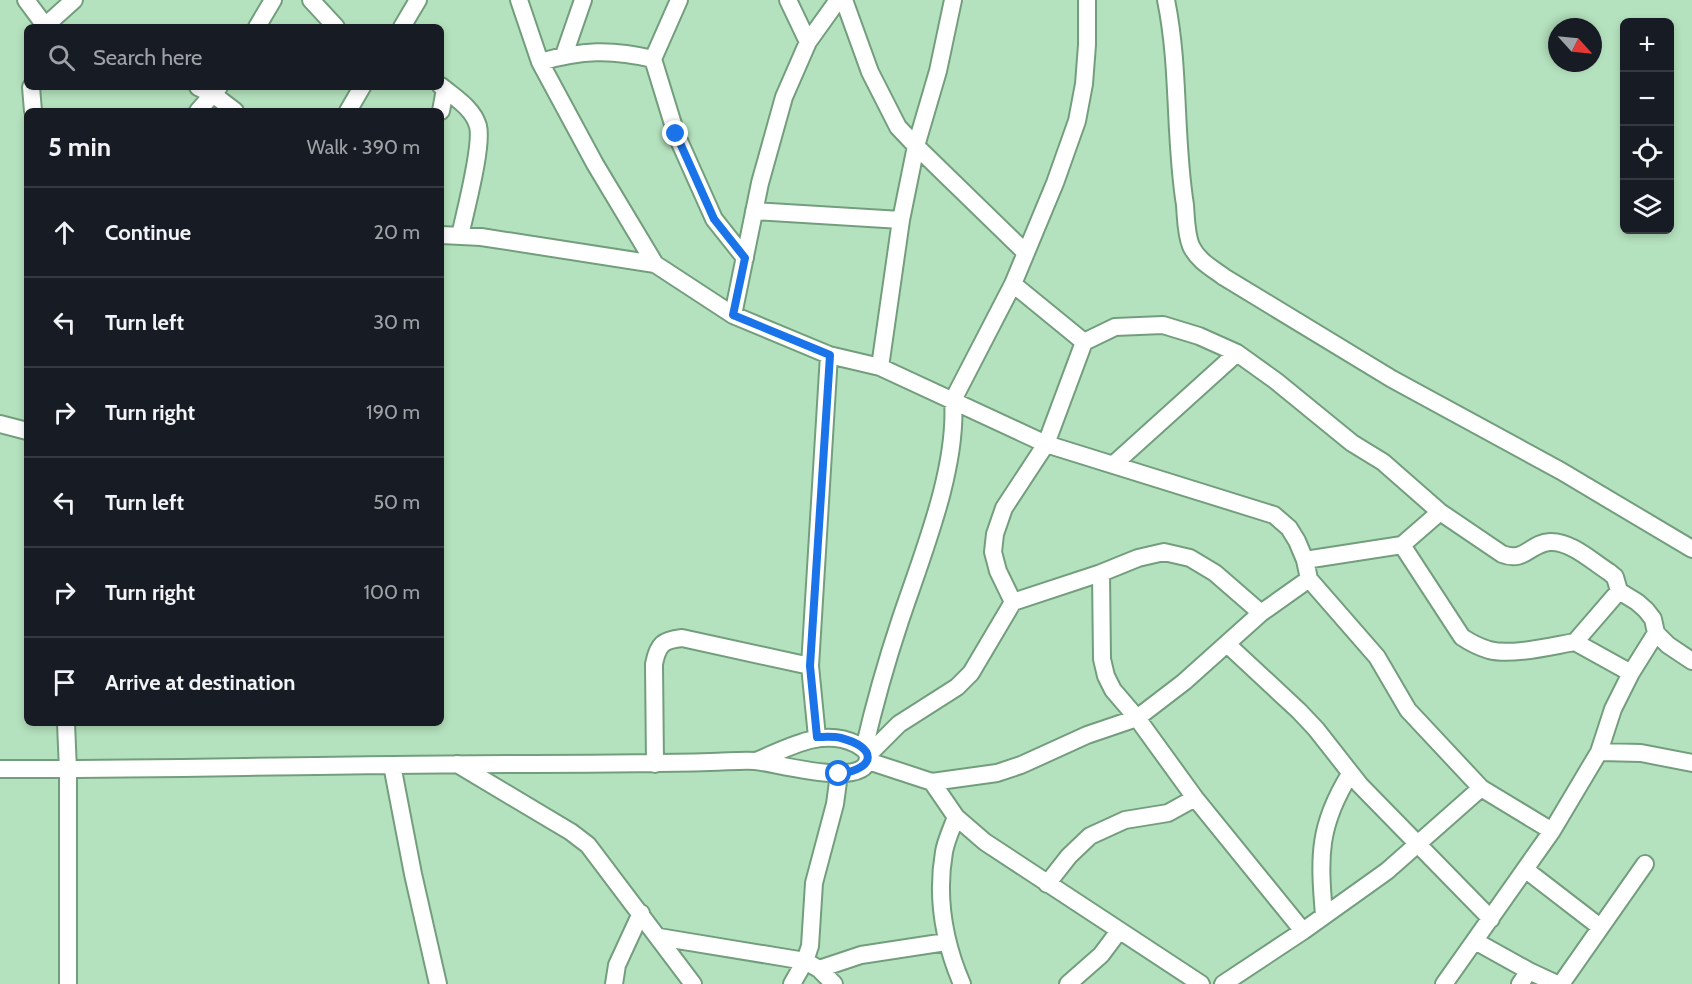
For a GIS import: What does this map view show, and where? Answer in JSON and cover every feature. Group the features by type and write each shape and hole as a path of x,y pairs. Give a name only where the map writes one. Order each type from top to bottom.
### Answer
{"street":[{"path":"26,0 43,24"},
{"path":"48,24 74,0"},
{"path":"259,24 273,0"},
{"path":"311,0 333,24"},
{"path":"404,24 418,0"},
{"path":"519,0 540,62 595,164 655,264"},
{"path":"564,55 583,0"},
{"path":"679,0 653,59 676,134 714,219 745,258"},
{"path":"788,0 808,42"},
{"path":"733,315 754,211 784,97 808,42 838,0"},
{"path":"844,0 870,72 898,127 1026,253"},
{"path":"880,367 901,220 916,146 938,70 953,0"},
{"path":"0,769 655,764 756,761 825,773 839,774 860,770 867,755 893,641 938,508 952,439 953,399 1013,284 1077,122 1088,45 1087,0"},
{"path":"1166,0 1174,50 1182,185 1191,244 1198,256 1224,277 1392,379 1561,471 1692,549"},
{"path":"540,62 564,55 610,51 653,59"},
{"path":"444,88 472,113 478,126 478,144 460,236"},
{"path":"31,90 33,108"},
{"path":"350,108 360,90"},
{"path":"441,108 443,90"},
{"path":"201,108 216,91 232,108"},
{"path":"754,211 901,220"},
{"path":"444,235 481,237 655,264 733,315 830,355 880,367 1046,444 1274,515 1288,528 1305,560 1310,579 1377,657 1408,710 1481,788 1552,831"},
{"path":"1013,284 1084,342"},
{"path":"1013,602 998,571 993,552 995,534 1004,508 1046,444 1084,342 1115,327 1163,325 1199,336 1237,353 1276,381 1352,443 1383,462 1440,512 1502,554 1512,558 1521,556 1548,542 1570,547 1615,577 1619,591 1637,602 1653,619 1656,633 1668,645 1692,661"},
{"path":"1114,464 1237,353"},
{"path":"817,737 810,666 830,355"},
{"path":"0,424 24,430"},
{"path":"1305,560 1402,545 1440,512"},
{"path":"1402,545 1462,638 1476,646 1491,651 1508,651 1575,642 1631,672"},
{"path":"867,755 899,724 957,687 971,673 986,652 1013,602 1101,573 1138,558 1164,552 1190,558 1215,573 1261,614"},
{"path":"1101,573 1102,659 1106,676 1113,690 1137,718 1195,798 1303,931"},
{"path":"756,761 817,737 840,738 867,755 932,782 996,773 1021,765 1087,735 1137,718 1185,682 1261,614 1310,579"},
{"path":"1575,642 1619,591"},
{"path":"1444,984 1552,831 1599,752 1613,709 1631,672 1656,633"},
{"path":"655,764 654,664 661,644 668,640 682,638 810,666"},
{"path":"1227,644 1316,729 1350,774 1491,919"},
{"path":"66,726 68,984"},
{"path":"1599,752 1641,753 1692,763"},
{"path":"457,764 571,832 588,845 693,984"},
{"path":"392,765 413,874 438,984"},
{"path":"834,984 812,965 810,946 814,883 835,804 839,774"},
{"path":"1324,915 1320,860 1322,843 1331,808 1350,774"},
{"path":"932,782 956,817 985,842 1201,984"},
{"path":"1223,984 1387,871 1481,788"},
{"path":"1047,884 1069,856 1090,836 1125,820 1168,813 1195,798"},
{"path":"956,817 944,850 940,904 946,942 962,984"},
{"path":"1475,941 1525,977 1559,984 1645,864"},
{"path":"1526,870 1600,927"},
{"path":"614,984 617,965 641,914"},
{"path":"1068,984 1101,955 1119,931"},
{"path":"659,937 812,965 946,942"},
{"path":"792,984 812,965"}],"route":[{"path":"676,134 714,219 745,258 733,315 830,355 810,666 817,737 840,738 864,749 868,755 868,761 860,770 839,774"}]}
